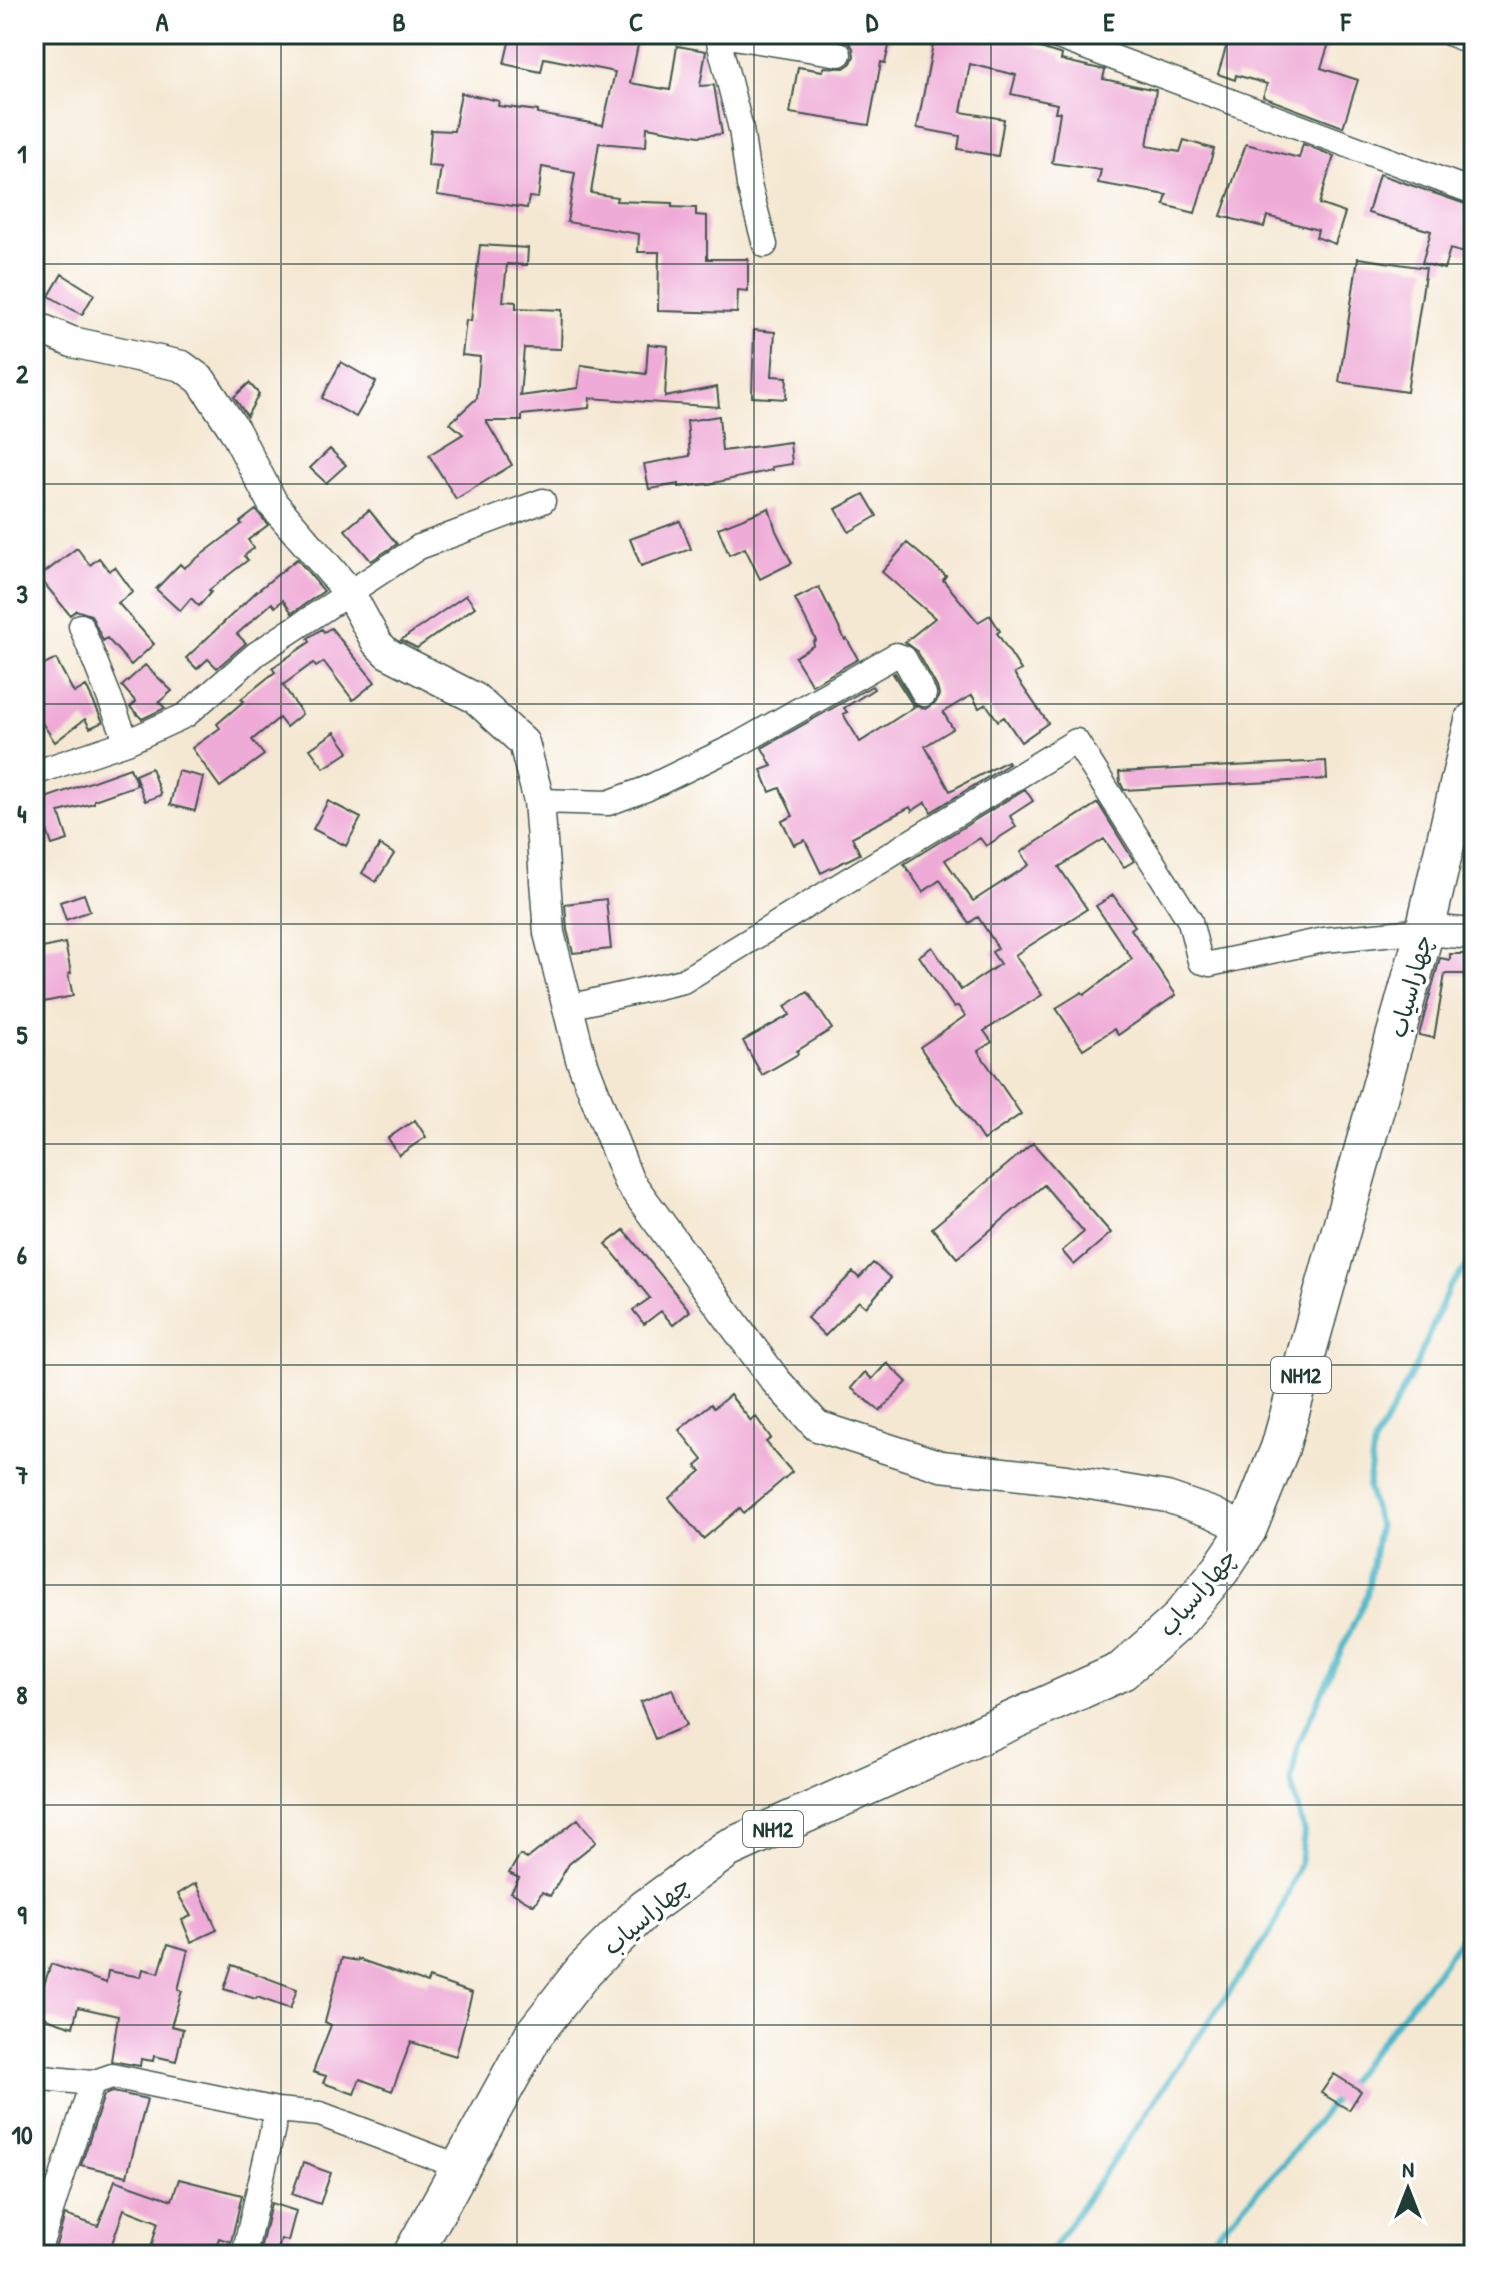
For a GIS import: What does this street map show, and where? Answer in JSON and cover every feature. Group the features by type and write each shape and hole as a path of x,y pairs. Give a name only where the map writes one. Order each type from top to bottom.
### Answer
{"highway":[{"name":"چهاراسیاب","path":"412,2255 534,2034 584,1970 645,1909 727,1849 1122,1671 1177,1622 1221,1569 1247,1530 1280,1448 1425,930 1474,721"}],"street":[{"path":"765,245 717,34 839,54"},
{"path":"1050,34 1474,192"},
{"path":"1451,34 1474,43"},
{"path":"34,326 72,342 182,366 201,380 235,431 273,504 349,592 377,643 387,653 475,698 524,743 539,801 549,933 581,1059 628,1180 775,1380 817,1426 941,1466 1066,1480 1167,1497 1213,1513 1247,1530"},
{"path":"34,773 127,742 186,715 256,654 419,547 543,501"},
{"path":"81,626 127,742"},
{"path":"539,801 608,803 646,789 737,745 896,655 904,658 924,694"},
{"path":"568,1007 683,981 1076,741 1190,921 1200,961 1210,964 1324,940 1425,930 1474,934"},
{"path":"34,2077 92,2083 112,2076 277,2110 320,2114 460,2167"},
{"path":"37,2255 92,2083"},
{"path":"244,2255 277,2110"}],"building":[{"path":"511,34 610,34 639,40 630,83 670,90 677,46 706,51 700,86 714,85 722,134 699,136 647,127 646,147 599,143 591,193 617,197 616,201 672,203 672,207 696,208 696,215 707,216 707,259 748,259 748,291 738,290 737,313 658,311 659,252 638,252 639,234 567,222 575,173 542,167 538,198 529,197 527,208 437,195 441,167 428,166 431,130 454,131 461,93 499,101 498,106 603,125 615,72 544,58 541,72 504,64"},
{"path":"833,34 892,34 885,63 881,62 869,125 790,113 798,67 823,71 824,67 844,68 851,63 853,48 848,42 832,38"},
{"path":"935,34 1018,34 1016,40 1062,55 1061,60 1105,70 1103,79 1156,90 1147,146 1180,152 1184,140 1214,149 1195,213 1164,205 1167,195 1098,183 1101,170 1052,163 1060,112 1055,112 1057,104 1011,94 1016,75 970,64 961,112 1004,119 998,156 958,149 960,136 917,128"},
{"path":"1230,34 1332,34 1321,68 1358,80 1343,127 1263,97 1267,84 1236,75 1235,80 1218,74"},
{"path":"1246,144 1299,158 1303,144 1334,156 1319,204 1345,213 1335,244 1316,237 1318,230 1267,216 1264,227 1221,216"},
{"path":"1379,174 1474,207 1474,232 1468,254 1450,249 1444,269 1422,263 1431,231 1368,213"},
{"path":"480,245 528,248 527,265 507,264 503,301 516,302 516,308 562,310 561,349 524,348 520,396 578,388 581,365 646,374 648,344 668,346 665,397 717,387 719,407 590,398 589,408 522,415 522,421 486,421 512,465 456,499 429,455 463,434 450,423 477,398 480,357 462,355 466,320 471,321"},
{"path":"1358,258 1426,268 1407,392 1339,382"},
{"path":"62,274 94,294 82,315 49,296"},
{"path":"754,330 775,332 772,376 787,377 786,399 752,397"},
{"path":"341,362 376,382 356,417 322,398"},
{"path":"249,383 259,394 247,416 234,397"},
{"path":"719,416 722,451 790,442 792,464 709,484 679,487 679,484 649,489 644,464 690,456 687,421"},
{"path":"330,449 346,465 326,483 310,468"},
{"path":"864,494 877,516 849,532 836,509"},
{"path":"769,508 776,531 792,563 760,579 745,548 729,555 718,528"},
{"path":"256,510 268,525 248,540 254,548 244,556 248,560 209,590 211,592 199,606 191,598 180,611 156,589 180,564 184,568"},
{"path":"369,510 397,544 371,561 345,530"},
{"path":"680,521 691,549 641,566 630,539"},
{"path":"907,543 946,576 943,580 978,622 990,615 1000,631 997,633 1021,670 1014,674 1048,723 1021,742 1004,717 998,721 986,704 979,708 972,695 943,712 953,729 925,746 950,791 1007,761 1009,764 931,812 926,802 912,811 910,807 852,837 860,854 821,873 805,840 794,845 782,821 793,816 780,788 770,792 761,770 772,766 762,748 872,686 874,689 844,708 847,712 843,714 860,742 914,707 895,673 916,706 925,709 936,702 939,695 937,687 917,651 905,642 935,618 882,572"},
{"path":"77,548 90,565 99,558 109,571 115,567 133,592 118,603 154,644 131,665 107,638 103,641 91,615 76,610 70,615 39,577"},
{"path":"297,559 324,591 292,613 283,600 275,607 272,603 237,634 246,643 217,668 208,659 197,669 186,658 256,592"},
{"path":"819,587 858,659 812,685 795,657 814,645 816,640 795,599"},
{"path":"466,595 475,607 417,648 401,640"},
{"path":"331,628 375,682 353,700 324,662 316,667 313,663 283,685 302,714 286,727 279,718 252,740 264,755 220,787 192,748 220,728 217,724 244,701 241,699 275,672 272,668 310,642 308,638 322,629 324,632"},
{"path":"56,659 74,693 86,686 103,722 90,728 85,719 55,742 34,711 34,670"},
{"path":"145,665 172,691 159,702 165,708 142,719 130,707 136,702 122,686"},
{"path":"335,732 349,752 324,768 310,749"},
{"path":"1326,761 1327,779 1124,790 1119,772"},
{"path":"130,768 137,785 94,800 94,803 59,812 68,840 52,845 37,801"},
{"path":"151,768 161,795 145,801 135,775"},
{"path":"178,771 203,777 195,811 170,805"},
{"path":"1025,789 1033,801 1010,816 1016,827 986,846 980,838 945,860 973,901 1029,865 1021,852 1098,803 1134,861 1124,867 1104,839 1059,867 1087,909 1015,955 1042,995 984,1031 992,1042 978,1051 1021,1114 983,1140 920,1047 965,1016 958,1006 954,1008 919,956 932,947 961,990 1000,964 992,952 998,948 978,917 969,923 940,880 923,892 904,864"},
{"path":"328,801 361,818 346,846 313,829"},
{"path":"380,845 394,854 376,882 362,873"},
{"path":"84,894 90,911 66,920 60,902"},
{"path":"1113,895 1135,926 1131,929 1176,995 1118,1035 1114,1029 1083,1049 1056,1008 1082,992 1084,995 1132,959 1096,906"},
{"path":"606,899 611,949 573,953 565,904"},
{"path":"65,943 73,996 34,1004 34,950"},
{"path":"1450,954 1474,954 1474,974 1445,974 1434,1038 1419,1035 1440,958 1450,960"},
{"path":"808,992 832,1029 762,1075 743,1041 790,1015 785,1006"},
{"path":"415,1120 426,1137 399,1155 388,1138"},
{"path":"1033,1143 1111,1233 1074,1265 1062,1251 1084,1232 1044,1185 957,1258 932,1228"},
{"path":"624,1230 690,1311 673,1325 661,1311 644,1324 633,1310 650,1298 606,1244"},
{"path":"873,1263 891,1278 866,1307 859,1301 825,1336 807,1318 853,1272 859,1278"},
{"path":"887,1363 907,1382 880,1411 851,1388 865,1372 872,1379"},
{"path":"730,1395 751,1421 756,1417 771,1438 766,1442 792,1472 744,1513 740,1508 703,1539 669,1498 701,1471 696,1466 703,1460 679,1430 711,1404 714,1408"},
{"path":"672,1689 686,1726 655,1739 640,1702"},
{"path":"578,1819 596,1842 569,1864 550,1896 542,1892 534,1905 511,1892 519,1878 509,1873 520,1855 527,1859"},
{"path":"196,1883 217,1930 191,1942 182,1920 191,1916 178,1894"},
{"path":"168,1944 188,1950 178,1990 182,1991 171,2026 183,2029 176,2061 154,2056 153,2061 141,2059 140,2066 111,2061 118,2016 78,2007 73,2027 34,2014 51,1964 106,1983 108,1971 141,1977 143,1969 159,1973"},
{"path":"342,1958 358,1959 427,1983 429,1978 472,1993 456,2056 411,2042 392,2091 360,2079 354,2094 323,2083 326,2076 313,2072 331,2025 325,2022"},
{"path":"232,1965 297,1989 290,2009 224,1989"},
{"path":"1334,2074 1361,2091 1349,2110 1321,2093"},
{"path":"113,2092 147,2099 127,2176 81,2165 104,2095"},
{"path":"303,2163 331,2173 320,2204 292,2194"},
{"path":"179,2179 242,2195 231,2242 219,2238 214,2255 149,2255 158,2222 124,2209 108,2255 53,2255 65,2215 98,2226 115,2180 172,2200"},
{"path":"271,2203 296,2211 288,2241 281,2239 277,2255 259,2255"}],"waterway":[{"path":"1048,2255 1274,1927 1300,1863 1304,1833 1291,1782 1298,1744 1367,1595 1379,1527 1368,1488 1374,1444 1415,1368 1449,1287 1474,1258"},
{"path":"1344,2087 1446,1960 1474,1916"},
{"path":"1197,2255 1285,2162 1337,2096"}]}
